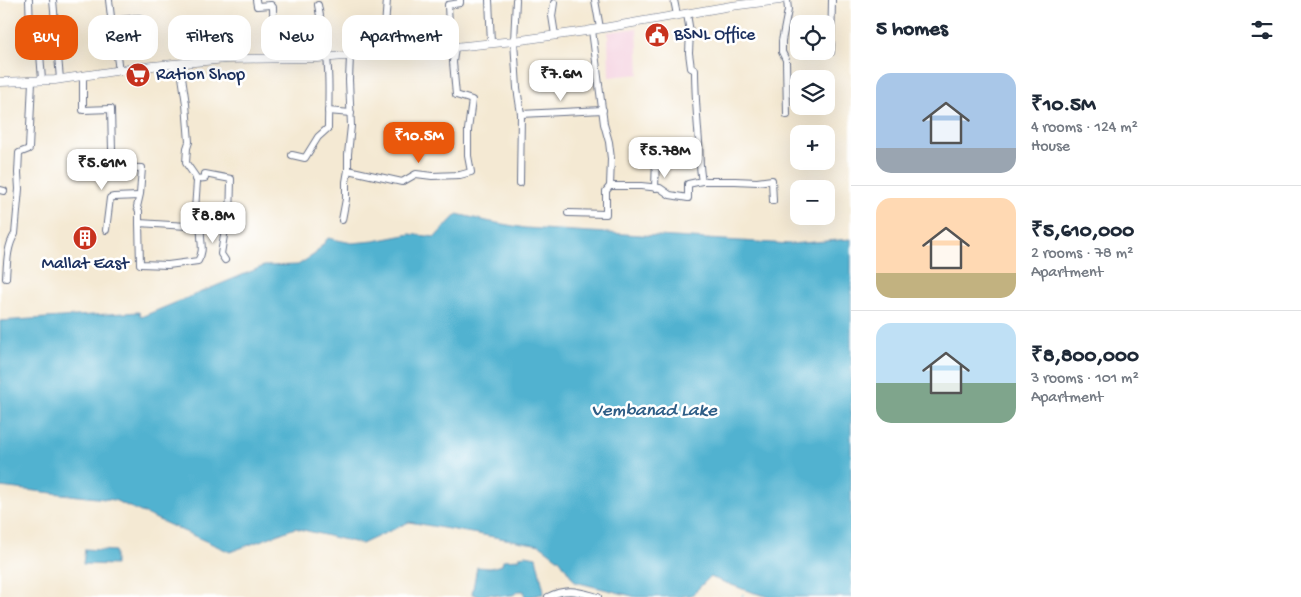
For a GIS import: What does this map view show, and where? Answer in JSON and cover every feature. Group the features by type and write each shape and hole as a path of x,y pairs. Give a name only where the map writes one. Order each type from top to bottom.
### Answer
{"main road":[{"path":"459,46 514,41 731,6 780,0"},
{"path":"0,82 60,79 180,63 261,58"}],"street":[{"path":"30,0 30,27 38,27 42,80"},
{"path":"53,0 60,79"},
{"path":"109,0 110,15"},
{"path":"256,0 256,6 271,5 273,7 273,15"},
{"path":"386,15 387,0"},
{"path":"449,15 448,5 460,3 460,0"},
{"path":"489,0 491,43"},
{"path":"516,0 514,41 521,114 520,183"},
{"path":"568,213 606,214 606,191 610,186 611,159 604,124 595,0"},
{"path":"674,0 677,15"},
{"path":"787,0 788,10 782,47 786,60 787,115"},
{"path":"832,0 832,15"},
{"path":"554,3 552,16 554,35"},
{"path":"318,5 320,15"},
{"path":"687,14 690,32 689,54 691,68 695,70 702,181"},
{"path":"118,60 119,71"},
{"path":"292,155 305,158 318,137 328,128 329,83 327,60"},
{"path":"342,220 346,199 351,126 350,60"},
{"path":"348,170 402,182 416,174 460,176 471,172 468,156 468,130 472,100 456,95 454,60"},
{"path":"180,63 189,142 186,164 196,179 194,223 196,229 201,230"},
{"path":"83,76 83,110 111,109 114,160 112,166 142,168 137,207 140,223 140,264 168,265 198,261 202,254 201,230 205,224 210,221 230,223 231,179 205,174 205,178 196,179"},
{"path":"6,278 12,239 16,234 19,153 29,149 32,81"},
{"path":"521,114 603,110"},
{"path":"328,111 351,113"},
{"path":"655,188 656,158"},
{"path":"610,186 660,188 670,195 688,198 688,184 702,181 756,182 772,180 773,201"},
{"path":"106,230 110,198 139,196"},
{"path":"140,223 187,226 194,223"},
{"path":"225,260 221,254 226,223"},
{"path":"548,597 562,591 572,590 598,597"}],"shaded area":[{"path":"637,28 639,74 609,77 608,32"}],"water":[{"name":"Vembanad Lake","path":"457,214 525,228 790,244 851,239 851,597 770,597 710,577 692,595 636,597 575,582 560,560 540,545 409,522 362,544 295,528 230,552 114,500 0,487 0,321 139,312 141,317 264,266 298,265 315,254 328,238 352,243 410,234 435,237"},
{"path":"85,549 115,551 115,565 83,564"},
{"path":"520,556 536,557 544,591 543,594 525,597 524,591 519,591 513,595 488,594 480,597 472,594 477,567 490,568 502,565 503,560 520,559"}],"place":[{"name":"BSNL Office","path":"657,35"},
{"name":"Ration Shop","path":"138,75"},
{"name":"Mallat East","path":"85,238"}]}
